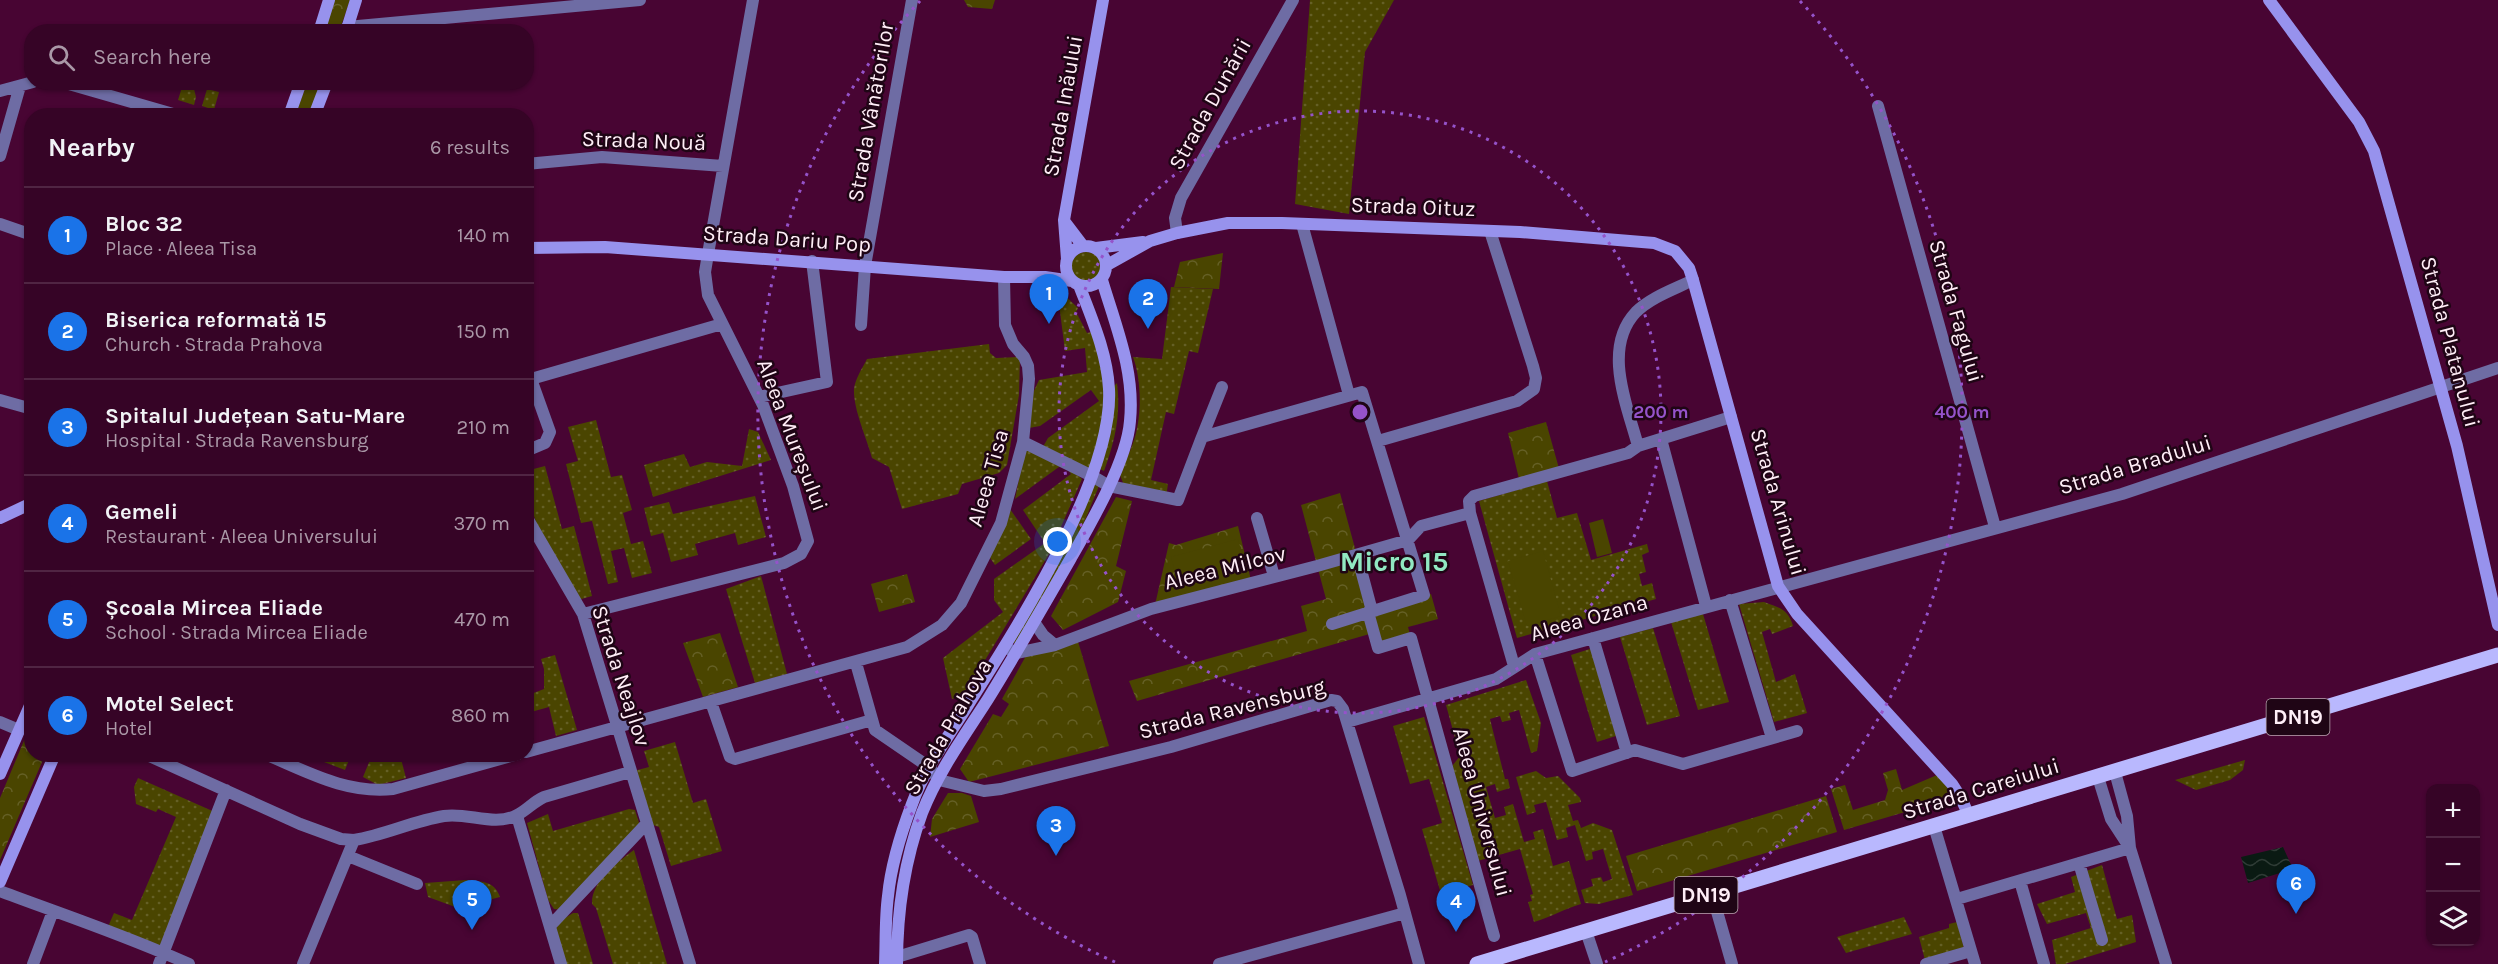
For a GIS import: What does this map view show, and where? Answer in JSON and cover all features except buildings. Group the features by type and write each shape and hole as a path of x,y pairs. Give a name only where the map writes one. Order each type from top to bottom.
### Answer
{"main road":[{"name":"Strada Careiului","path":"1477,964 2498,655"}],"street":[{"path":"322,24 329,0"},
{"path":"348,24 356,0"},
{"path":"388,24 566,3 640,0"},
{"name":"Aleea Mureșului","path":"583,614 784,563 801,554 808,541 804,520 759,397 722,324 705,284 708,254 753,0"},
{"name":"Strada Vânătorilor","path":"861,325 865,266 912,0"},
{"name":"Strada Inăului","path":"1066,263 1064,220 1103,0"},
{"name":"Strada Dunării","path":"1177,233 1175,218 1181,198 1293,0"},
{"name":"Strada Platanului","path":"2269,0 2359,122 2374,151 2441,385 2473,509 2498,625"},
{"path":"0,91 24,85"},
{"path":"0,156 20,86"},
{"path":"90,90 152,108"},
{"path":"292,108 298,90"},
{"path":"317,108 324,90"},
{"name":"Strada Fagului","path":"1878,106 1995,527"},
{"name":"Strada Nouă","path":"534,163 602,157 723,166"},
{"path":"1064,220 1083,246"},
{"path":"0,224 24,232"},
{"name":"Strada Oituz","path":"1096,248 1150,241 1177,233 1228,224 1302,224 1490,231 1640,241 1666,246 1675,251"},
{"path":"1302,224 1349,395"},
{"path":"1378,441 1517,401 1534,389 1536,378 1533,366 1490,231"},
{"name":"Strada Oituz","path":"1107,265 1150,241"},
{"name":"Strada Dariu Pop","path":"534,248 577,246 708,254 1004,277 1045,277 1075,283"},
{"path":"1083,246 1096,248 1102,252 1107,265 1102,280 1087,287 1075,283 1066,263 1070,253 1083,246"},
{"name":"Strada Arinului","path":"1675,251 1689,268 1693,280 1778,586 1797,614 1952,784 1969,816"},
{"path":"759,397 827,382 812,261"},
{"name":"Strada Dariu Pop","path":"1045,277 1066,263"},
{"name":"Aleea Tisa","path":"534,750 856,663 907,647 922,640 942,625 961,603 1001,523 1023,442 1029,379 1028,366 1013,344 1005,325 1004,277"},
{"name":"Strada Prahova","path":"897,960 900,895 905,869 922,812 1083,537 1109,486 1130,424 1131,385 1124,349 1102,280"},
{"path":"1638,446 1618,370 1619,351 1625,330 1636,313 1647,303 1693,280"},
{"name":"Strada Prahova","path":"885,964 888,895 893,866 912,803 929,767 1005,647 1072,523 1092,476 1108,420 1109,390 1105,355 1075,283"},
{"path":"534,378 722,324"},
{"name":"Strada Bradului","path":"1778,586 2121,494 2309,432 2441,385 2498,368"},
{"path":"534,387 550,432 545,443 534,448"},
{"path":"1023,442 1040,453 1109,486 1178,500 1222,387"},
{"path":"1202,437 1362,392 1424,595 1332,624"},
{"path":"0,399 24,406"},
{"path":"1514,666 1470,513 1469,501 1474,496 1628,453 1638,446 1731,417"},
{"path":"1661,439 1706,606"},
{"path":"0,518 24,507"},
{"name":"Aleea Milcov","path":"1016,653 1055,645 1151,609 1408,540 1422,526 1470,513"},
{"path":"1257,518 1274,576"},
{"name":"Strada Neajlov","path":"534,530 583,614 690,964"},
{"path":"1358,555 1370,611"},
{"name":"Aleea Ozana","path":"1347,722 1496,679 1535,654 1778,586"},
{"path":"1730,600 1772,738"},
{"name":"Aleea Universului","path":"1370,611 1378,648 1411,638 1494,936"},
{"path":"1034,622 1043,635 1055,645"},
{"path":"1593,638 1627,753"},
{"name":"Strada Prahova","path":"1005,647 1016,653"},
{"path":"1535,654 1572,771 1635,750 1683,764 1797,731"},
{"path":"856,663 875,730 929,767 939,780"},
{"name":"Strada Ravensburg","path":"939,780 984,791 1001,789 1171,747 1331,700 1341,704 1419,964"},
{"path":"711,702 730,757 735,759 872,720"},
{"path":"0,774 24,719"},
{"path":"0,722 19,730"},
{"path":"0,882 52,762"},
{"path":"163,762 300,824 341,839 354,840 446,815 492,820 517,816 532,802 544,797 630,772"},
{"path":"285,762 348,788 373,791 393,789 489,762"},
{"path":"2115,772 2127,816 2130,848 2166,964"},
{"path":"2098,777 2111,819 2130,848"},
{"path":"161,958 226,790"},
{"path":"517,816 561,964"},
{"path":"550,926 647,823"},
{"path":"1935,826 1976,964"},
{"path":"303,964 354,840"},
{"path":"1957,899 2130,848"},
{"path":"348,856 417,884"},
{"path":"2079,863 2102,940"},
{"path":"2020,881 2044,964"},
{"path":"0,891 95,924 161,958 189,964"},
{"path":"1712,894 1732,964"},
{"path":"33,964 53,911"},
{"path":"1219,964 1405,913"},
{"path":"1586,931 1597,964"},
{"path":"897,960 969,935 972,937 980,964"},
{"path":"1926,964 1971,951"}],"green space":[{"path":"334,0 350,0 342,24 327,24"},
{"path":"964,0 995,0 992,9 968,7"},
{"path":"1310,0 1394,0 1365,52 1349,214 1295,204"},
{"path":"181,90 194,90 196,97 194,105 178,100"},
{"path":"207,90 219,92 215,108 202,106"},
{"path":"304,90 320,90 313,108 298,108"},
{"path":"1086,252 1097,256 1101,267 1097,278 1086,282 1075,278 1071,267 1075,256"},
{"path":"1223,253 1219,289 1174,287 1180,262"},
{"path":"1171,287 1213,289 1198,353 1189,351 1174,414 1166,412 1151,480 1168,484 1166,497 1124,485 1119,473 1132,447 1138,423 1139,388 1133,357 1162,359"},
{"path":"1057,288 1078,308 1076,312 1087,333 1096,331 1109,390 1094,468 1076,469 1067,466 1082,479 1049,554 964,695 952,699 943,658 1003,612 994,600 994,579 1045,543 1023,510 1071,474 1063,464 1015,499 1025,449 1040,452 1048,438 1099,401 1091,390 1040,426 1029,428 1032,395 1039,380 1087,372 1085,348 1065,351"},
{"path":"989,344 990,353 996,358 1020,357 1019,395 1007,465 999,473 962,484 958,494 902,509 889,467 872,458 858,415 854,389 861,369 867,359"},
{"path":"1117,383 1116,428 1104,471 1098,468 1114,386"},
{"path":"596,420 611,477 622,475 632,510 623,513 631,544 643,541 652,573 632,578 624,548 611,551 618,582 608,584 592,521 581,523 566,464 578,461 568,427"},
{"path":"1546,422 1560,472 1520,483 1508,433"},
{"path":"749,429 758,432 771,460 653,497 644,465 684,454 690,467 707,462 742,466"},
{"path":"545,466 562,529 574,526 592,596 578,600 537,525 534,516 534,469"},
{"path":"1547,481 1557,518 1577,513 1591,560 1647,544 1649,552 1642,555 1646,572 1639,574 1642,586 1652,583 1656,599 1517,638 1479,501"},
{"path":"1094,484 1099,486 1065,559 1016,644 1012,642"},
{"path":"1340,493 1372,611 1431,594 1438,619 1408,627 1411,638 1378,648 1373,633 1137,701 1129,681 1307,631 1301,606 1326,599 1301,505"},
{"path":"755,496 766,537 738,545 735,533 695,544 698,555 671,562 663,533 651,536 644,508 669,502 673,514"},
{"path":"1116,497 1132,501 1116,566 1126,571 1118,602 1063,630 1051,616"},
{"path":"1010,509 1031,539 995,565 988,555"},
{"path":"1603,519 1612,553 1597,557 1589,523"},
{"path":"1238,526 1251,580 1155,605 1169,543 1176,545"},
{"path":"1238,539 1248,577 1181,595 1171,557"},
{"path":"1543,551 1561,616 1527,626 1508,561"},
{"path":"907,574 915,602 879,612 871,584"},
{"path":"761,576 787,674 755,683 726,589"},
{"path":"1764,602 1783,610 1791,620 1793,626 1772,634 1770,629 1762,632 1776,682 1795,674 1807,713 1774,722 1739,604"},
{"path":"1703,614 1729,702 1698,710 1671,622"},
{"path":"1653,628 1680,716 1647,725 1620,637"},
{"path":"720,633 738,687 703,697 683,643"},
{"path":"1077,638 1109,746 969,782 960,769 993,714 1001,717 1009,704 1002,699 1027,654"},
{"path":"1596,647 1622,734 1597,742 1571,655"},
{"path":"555,655 577,730 556,736 549,707 534,711 534,693 544,689 544,669 541,659"},
{"path":"1526,680 1541,723 1537,751 1531,753 1519,710 1509,713 1511,720 1502,722 1500,716 1490,719 1505,779 1508,779 1510,788 1497,792 1495,784 1486,787 1495,818 1506,815 1504,807 1513,804 1524,842 1535,839 1533,832 1543,829 1553,866 1569,861 1581,904 1534,922 1528,902 1532,901 1530,895 1533,894 1520,849 1474,862 1449,770 1460,756 1446,705"},
{"path":"1424,717 1473,885 1441,894 1422,829 1442,823 1429,779 1410,784 1393,726"},
{"path":"24,741 24,762 42,762 0,860 0,798"},
{"path":"675,742 693,803 706,799 722,851 671,866 659,827 647,823 630,772 649,767 644,751"},
{"path":"2245,760 2243,770 2230,780 2196,790 2175,780"},
{"path":"324,762 348,762 345,770"},
{"path":"369,762 402,762 406,778 378,785 363,777"},
{"path":"1896,769 1902,790 1937,775 1956,797 1844,830 1831,789 1845,785 1853,810 1885,800 1888,790 1883,773"},
{"path":"1536,771 1546,778 1558,776 1580,798 1581,802 1568,805 1573,821 1578,820 1581,828 1593,823 1612,830 1633,895 1599,904 1585,903 1581,890 1593,886 1591,879 1601,877 1603,882 1612,879 1603,849 1592,852 1593,859 1586,861 1575,825 1566,828 1568,837 1557,840 1546,802 1534,805 1536,812 1527,815 1516,777"},
{"path":"138,778 217,813 164,952 107,929 114,913 132,920 176,817 158,809 156,812 136,804 134,787"},
{"path":"948,793 962,793 971,796 979,822 930,837 932,819"},
{"path":"1826,796 1837,832 1637,891 1626,856"},
{"path":"629,809 635,810 641,829 564,910 554,909 548,900 527,823 548,814 553,831"},
{"path":"634,850 667,964 613,964 596,908 592,904 600,880"},
{"path":"2102,865 2117,919 2132,915 2136,942 2065,964 2056,964 2052,940 2091,928 2086,913 2047,924 2037,904 2075,892 2071,877"},
{"path":"466,880 491,885 500,897 458,908 428,897 425,883"},
{"path":"573,913 578,913 593,964 566,964 556,928 562,920"},
{"path":"1904,917 1912,934 1846,953 1837,937"},
{"path":"1957,922 1965,952 1926,964 1919,937 1949,928 1949,924"}],"water":[{"path":"2283,847 2293,869 2248,883 2241,857"}],"place":[{"name":"Bloc 32","path":"1049,324"},
{"name":"Biserica reformată 15","path":"1148,329"},
{"name":"Spitalul Județean Satu-Mare","path":"1056,856"},
{"name":"Motel Select","path":"2296,914"},
{"name":"Școala Mircea Eliade","path":"472,930"},
{"name":"Gemeli","path":"1456,932"}],"district":[{"name":"Micro 15","path":"1394,561"}]}
